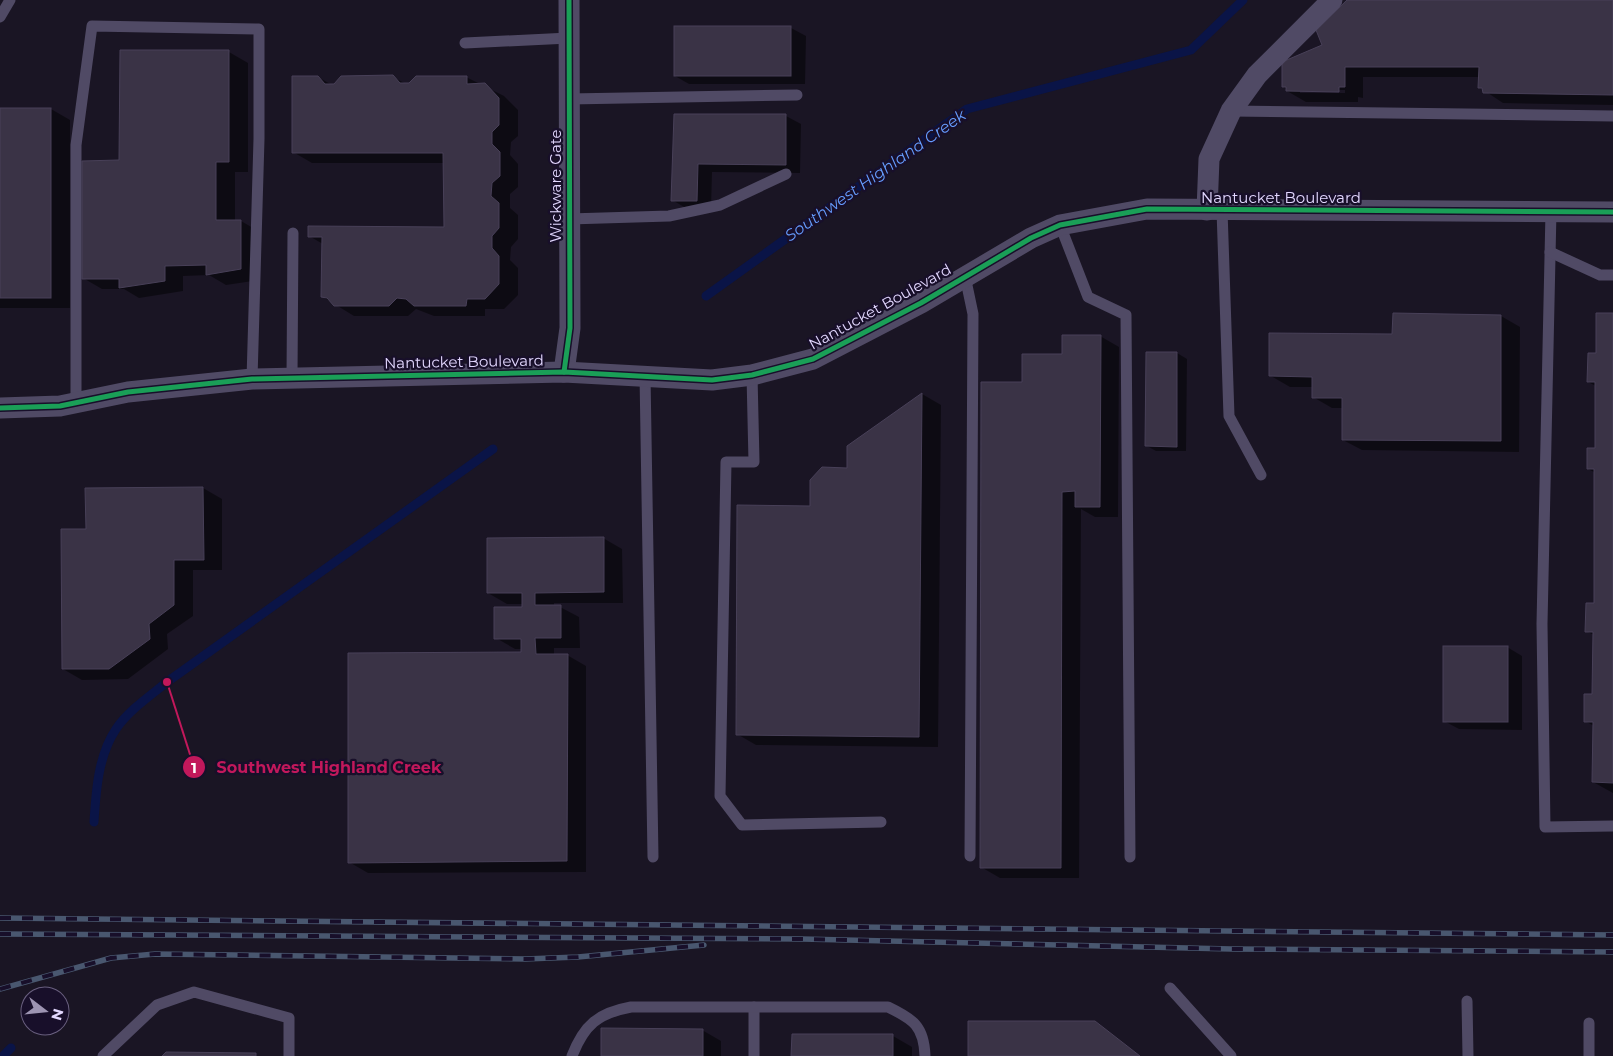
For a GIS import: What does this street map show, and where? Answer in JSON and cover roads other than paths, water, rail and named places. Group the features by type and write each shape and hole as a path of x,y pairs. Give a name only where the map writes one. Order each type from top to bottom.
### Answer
{"street":[{"name":"Wickware Gate","path":"564,372 570,328 569,0"},
{"path":"1214,210 1209,159 1231,111 1257,74 1332,0"},
{"name":"Nantucket Boulevard","path":"0,408 60,406 128,392 252,379 564,372 712,380 752,375 813,359 921,303 1031,238 1060,226 1147,209 1613,212"}],"lane":[{"path":"0,17 10,0"},
{"path":"76,402 76,145 92,26 258,29 259,139 252,379"},
{"path":"465,43 569,38"},
{"path":"569,99 797,95"},
{"path":"1231,111 1613,116"},
{"path":"569,219 670,216 720,205 786,174"},
{"path":"1214,210 1228,416 1262,475"},
{"path":"1551,212 1542,624 1545,827 1613,826"},
{"path":"1060,226 1088,297 1126,315 1130,857"},
{"path":"292,378 293,233"},
{"path":"1550,252 1600,275 1613,275"},
{"path":"965,276 973,314 970,856"},
{"path":"645,375 653,857"},
{"path":"752,375 754,462 726,462 720,796 742,825 881,822"},
{"path":"1170,988 1231,1056"},
{"path":"103,1056 157,1005 194,992 289,1018 289,1056"},
{"path":"1467,1001 1468,1056"},
{"path":"572,1056 586,1027 615,1010 631,1008 888,1007 908,1016 920,1028 925,1056"},
{"path":"754,1008 754,1056"},
{"path":"1589,1056 1590,1022"}],"waterway":[{"name":"Southwest Highland Creek","path":"706,296 967,109 1191,50 1243,0"},
{"name":"Southwest Highland Creek","path":"94,822 97,786 105,751 116,729 133,709 167,682 493,449"},
{"name":"Southwest Highland Creek","path":"3,1056 11,1048"}],"railway":[{"path":"0,918 1613,935"},
{"path":"0,934 802,939 1231,949 1613,952"},
{"path":"0,989 111,958 155,954 525,959 578,957 704,945"}],"place":[{"name":"Southwest Highland Creek","path":"167,682"}]}
